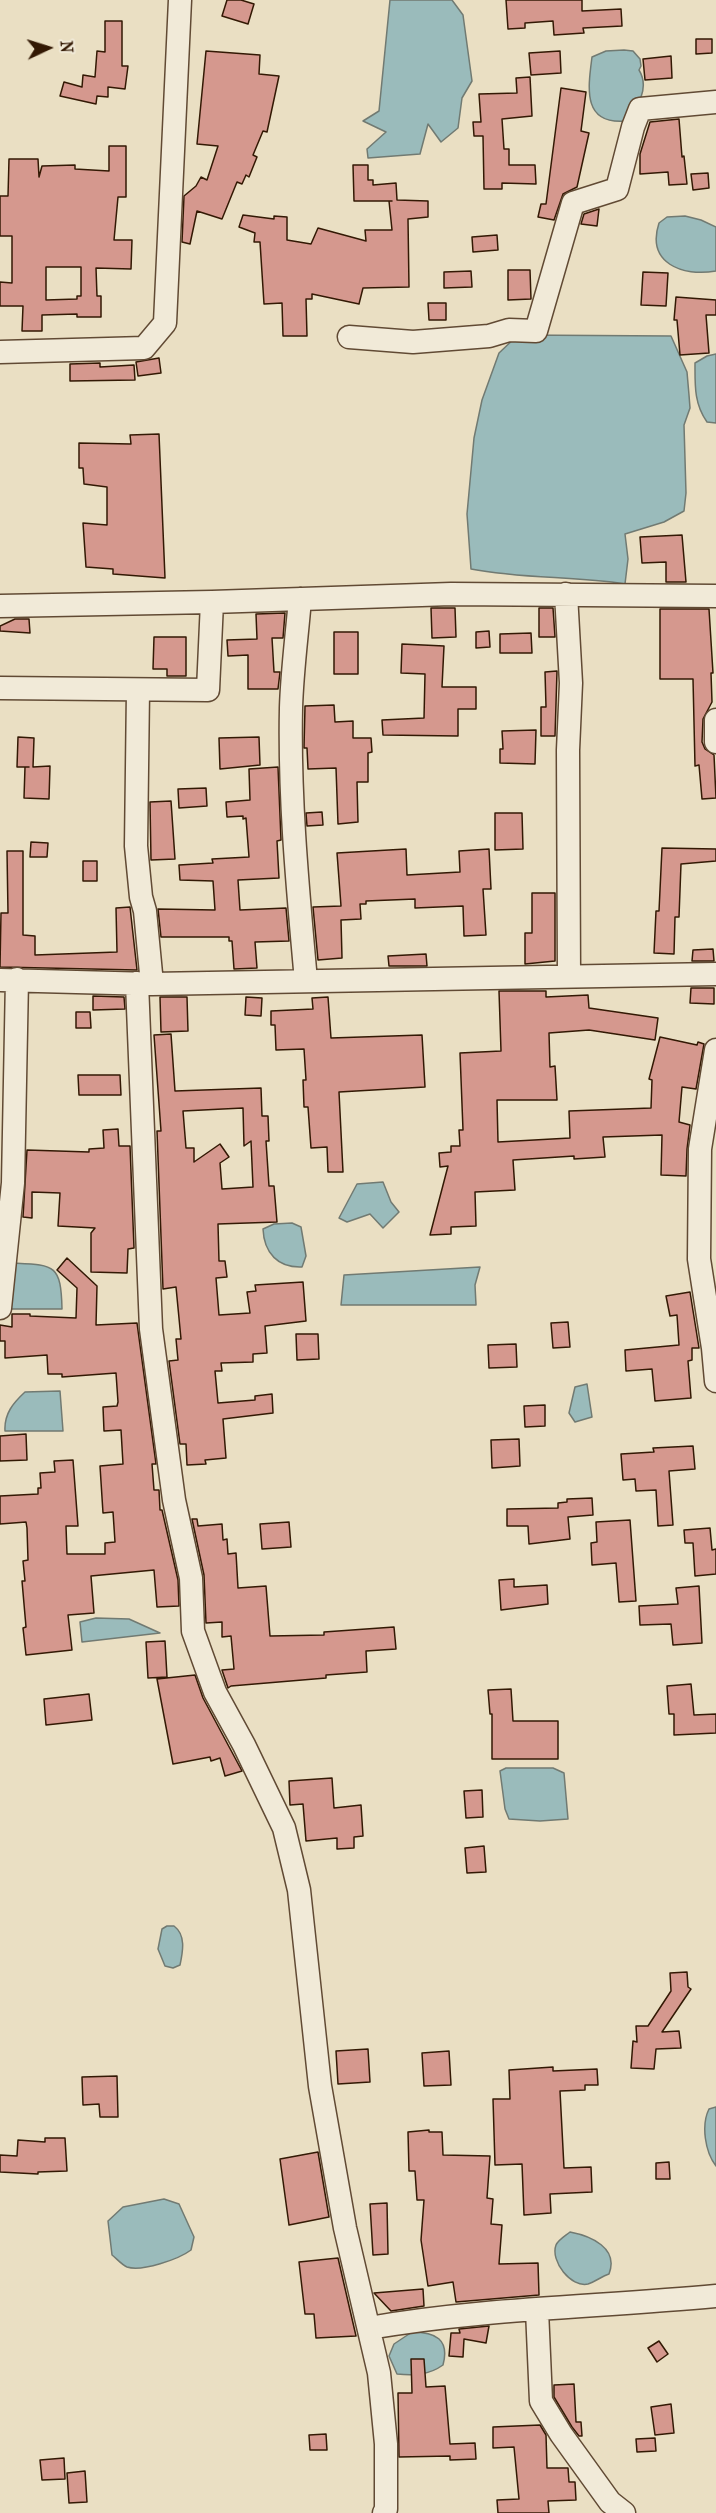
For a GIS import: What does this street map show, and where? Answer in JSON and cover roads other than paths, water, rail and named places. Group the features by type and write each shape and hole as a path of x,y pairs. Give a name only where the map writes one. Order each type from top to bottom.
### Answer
{"street":[{"path":"0,352 144,348 165,323 180,0"},
{"path":"349,337 412,342 489,336 509,330 536,331 573,203 616,189 640,109 716,102"},
{"path":"0,606 451,594 716,596"},
{"path":"566,594 571,683 568,750 569,976"},
{"path":"300,599 291,708 297,877 306,981"},
{"path":"0,688 208,690 212,602"},
{"path":"138,690 136,846 141,897 146,911 144,983 151,1329 174,1500 191,1578 193,1631 215,1692 244,1745 284,1828 299,1890 320,2086 345,2228 379,2373 386,2444 386,2509 384,2513"},
{"path":"716,720 716,742"},
{"path":"0,1308 14,1167 8,979 144,983 716,974"},
{"path":"716,1050 700,1149 708,1183 699,1259 716,1381"},
{"path":"369,2328 426,2318 716,2296"},
{"path":"537,2310 541,2401 561,2434 610,2502 624,2513"}],"water":[{"path":"390,0 452,0 463,15 472,81 462,98 458,128 441,142 428,124 420,154 368,158 367,149 386,132 363,121 379,111"},
{"path":"606,51 633,51 640,59 639,70 643,90 635,109 626,121 612,121 595,111 591,102 589,81 592,57"},
{"path":"685,216 716,227 716,271 691,272 670,264 662,257 656,237 659,223 667,217"},
{"path":"518,335 671,336 687,372 690,408 684,425 686,493 684,511 664,522 625,534 628,559 625,584 471,569 467,514 474,438 482,400 499,353"},
{"path":"716,354 716,423 707,422 700,408 696,394 695,363"},
{"path":"383,1182 391,1202 399,1212 383,1228 370,1214 347,1222 339,1218 357,1184"},
{"path":"292,1223 301,1227 306,1256 302,1267 293,1267 279,1262 269,1252 264,1238 263,1229 274,1224"},
{"path":"11,1263 46,1266 52,1270 60,1283 62,1309 11,1309"},
{"path":"480,1267 475,1285 476,1305 341,1305 344,1275"},
{"path":"587,1384 592,1417 575,1422 569,1413 575,1387"},
{"path":"60,1391 63,1431 5,1431 10,1409 25,1392"},
{"path":"96,1618 129,1619 160,1633 82,1642 80,1622"},
{"path":"506,1768 553,1768 564,1773 568,1819 540,1821 509,1819 505,1809 500,1771"},
{"path":"174,1926 182,1939 180,1965 173,1968 165,1966 158,1949 162,1929"},
{"path":"716,2107 716,2166 705,2138 705,2123 709,2109"},
{"path":"164,2199 179,2204 194,2237 191,2250 169,2261 151,2266 134,2268 125,2266 112,2255 108,2221 123,2207"},
{"path":"570,2232 594,2240 607,2250 611,2265 609,2274 591,2283 581,2284 563,2272 556,2258 556,2245"},
{"path":"412,2332 428,2334 439,2339 444,2349 443,2365 421,2374 397,2374 389,2356 394,2344"}]}
